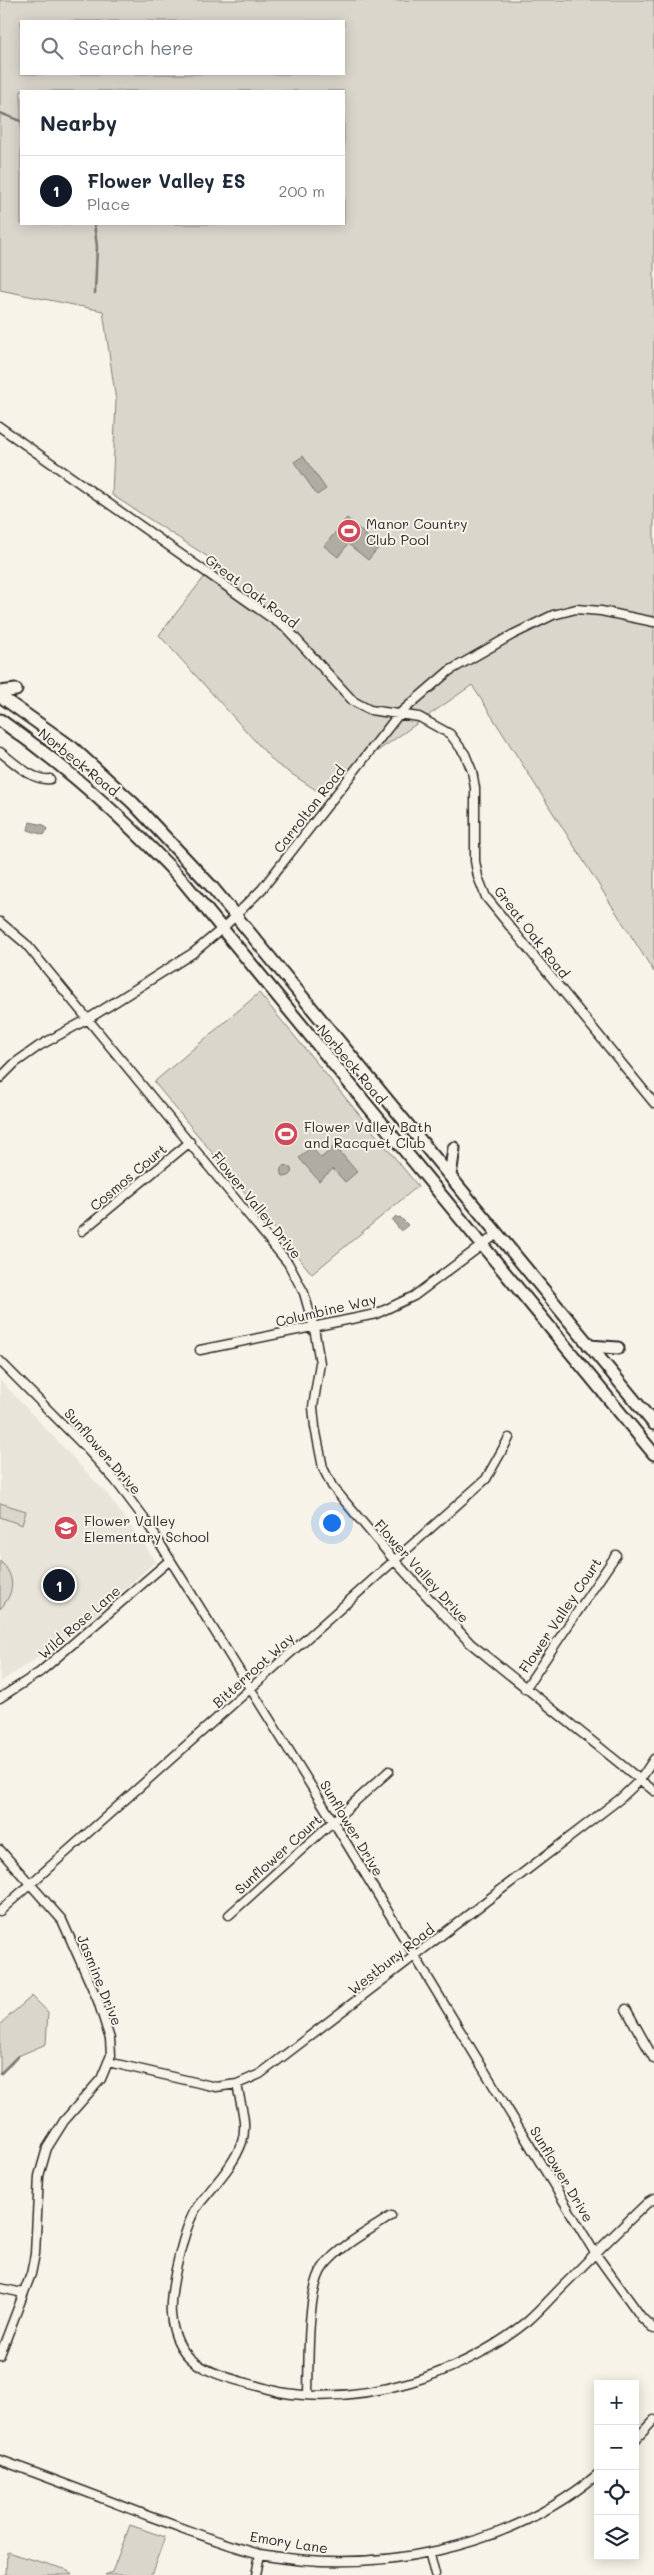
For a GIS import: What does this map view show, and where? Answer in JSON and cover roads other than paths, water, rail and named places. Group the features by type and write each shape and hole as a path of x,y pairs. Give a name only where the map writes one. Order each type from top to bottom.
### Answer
{"main road":[{"path":"0,694 16,690"},
{"name":"Norbeck Road","path":"0,694 72,748 133,803 212,887 654,1424"},
{"name":"Norbeck Road","path":"0,720 96,794 135,830 183,881 654,1454"},
{"path":"450,1176 454,1148"},
{"path":"589,1346 618,1348"}],"street":[{"name":"Great Oak Road","path":"0,427 287,629 353,701 370,710 419,717 450,734 465,754 475,788 475,861 478,877 486,897 654,1103"},
{"name":"Carrolton Road","path":"0,1078 15,1063 39,1046 88,1019 193,953 223,928 262,889 399,714 449,671 506,638 553,615 576,609 654,622"},
{"path":"0,752 42,780 50,779"},
{"name":"Flower Valley Drive","path":"0,922 26,944 288,1263 304,1293 314,1328 320,1363 313,1407 314,1427 323,1468 346,1504 470,1643 654,1791"},
{"name":"Cosmos Court","path":"82,1230 190,1142"},
{"name":"Columbine Way","path":"200,1350 376,1314 414,1296 497,1234"},
{"name":"Sunflower Drive","path":"0,1361 82,1443 115,1480 146,1521 333,1821 595,2253 642,2318 654,2329"},
{"name":"Bitterroot Way","path":"0,1911 146,1779 251,1689 486,1479 509,1438"},
{"name":"Flower Valley Court","path":"525,1689 616,1555"},
{"name":"Wild Rose Lane","path":"0,1698 40,1672 170,1560"},
{"name":"Westbury Road","path":"108,2062 196,2084 216,2086 237,2084 260,2074 621,1798 640,1780 654,1759"},
{"name":"Sunflower Court","path":"229,1915 389,1771"},
{"name":"Jasmine Drive","path":"0,1850 62,1920 98,2001 110,2039 111,2055 101,2079 64,2121 47,2148 39,2176 35,2254 31,2274 0,2355"},
{"path":"626,2009 654,2058"},
{"path":"237,2084 245,2126 242,2142 235,2156 195,2209 182,2241 171,2312 174,2335 181,2349 196,2365 216,2375 279,2392 308,2394 355,2393 398,2386 461,2363 491,2347 529,2320 595,2253 646,2204 654,2199"},
{"path":"308,2394 312,2306 317,2279 323,2267 338,2252 391,2216"},
{"path":"0,2288 23,2293"},
{"path":"639,2436 654,2420"},
{"name":"Emory Lane","path":"0,2460 189,2531 260,2554 316,2562 394,2561 430,2555 503,2532 577,2491 594,2477"},
{"path":"256,2575 260,2554"},
{"path":"430,2555 434,2575"}],"waterway":[{"path":"0,113 20,121"},
{"path":"94,225 97,246 95,293"},
{"path":"0,2074 18,2056"}],"place":[{"name":"Manor Country Club Pool","path":"349,531"},
{"name":"Flower Valley Bath and Racquet Club","path":"286,1134"},
{"name":"Flower Valley Elementary School","path":"66,1528"},
{"name":"Flower Valley ES","path":"59,1585"}]}
